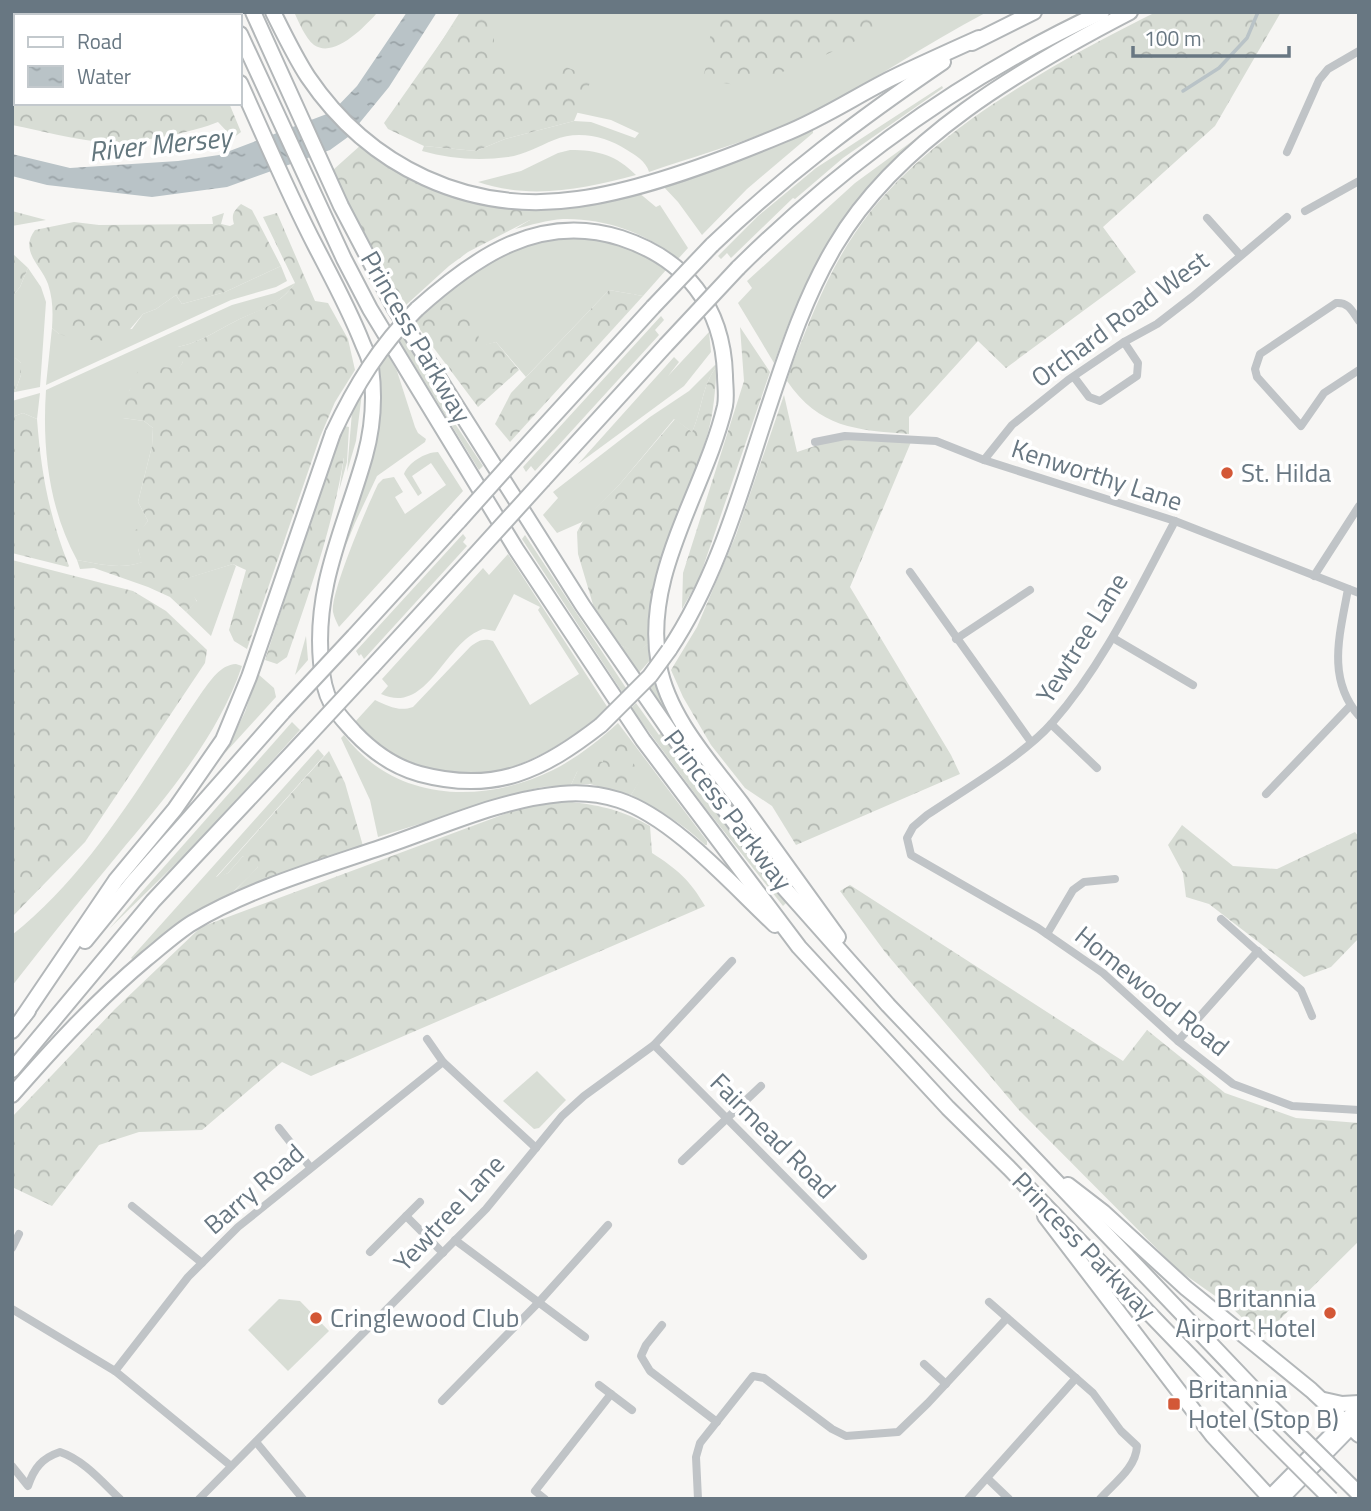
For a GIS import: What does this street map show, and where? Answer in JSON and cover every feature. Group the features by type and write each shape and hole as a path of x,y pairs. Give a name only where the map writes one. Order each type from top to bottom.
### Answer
{"highway":[{"name":"Princess Parkway","path":"253,12 341,206 395,309 526,519 648,702 778,881 888,1005 1031,1156 1268,1404 1359,1494"},
{"path":"273,12 307,76 317,89 344,121 395,164 425,179 464,192 504,200 540,202 580,199 678,175 786,134 893,78 1034,12"},
{"path":"12,1070 153,901 738,268 815,195 904,127 1023,52 1102,12"},
{"path":"242,87 371,363 372,422 365,455 336,541 320,613 318,639 323,679 331,703 368,746 381,756 414,772 451,782 502,779 543,765 572,748 601,725 650,676 693,613 715,564 804,306 836,244 860,209 899,167 942,129 1004,85 1130,12"},
{"name":"Princess Parkway","path":"242,38 370,309 411,380 562,622 643,740 799,947 948,1108 1331,1499"},
{"path":"12,1031 133,881 283,712 712,245 782,180 843,131 979,38"},
{"path":"23,1017 116,880 175,810 223,740 249,677 333,433 352,393 372,361 399,326 459,273 509,244 540,233 579,230 616,237 642,247 673,265 704,296 717,326 723,350 726,403 715,440 672,550 662,589 657,618 659,666 671,701 695,741 888,1005"},
{"path":"12,1095 67,1032 118,982 191,924 265,890 519,801 561,794 604,796 632,805 657,818 799,947"},
{"path":"1031,1156 1103,1212 1186,1288 1353,1426"},
{"path":"1009,1168 1213,1436 1244,1472 1272,1498"},
{"path":"1319,1398 1342,1404 1359,1404"},
{"path":"1244,1472 1251,1488 1250,1499"}],"main road":[{"path":"1272,1498 1353,1426 1359,1404"}],"street":[{"path":"1287,152 1319,80 1328,69 1359,51"},
{"path":"1306,211 1359,181"},
{"name":"Orchard Road West","path":"984,460 1012,425 1124,342 1157,324 1287,217"},
{"path":"1207,219 1240,256"},
{"path":"1359,321 1349,305 1336,303 1260,354 1255,369 1257,377 1301,426 1324,393 1359,370"},
{"path":"1074,377 1089,397 1100,401 1137,376 1138,363 1124,342"},
{"name":"Kenworthy Lane","path":"815,442 845,436 936,441 984,460 1175,521 1359,593"},
{"path":"1314,576 1359,506"},
{"name":"Yewtree Lane","path":"933,867 911,855 907,838 913,827 1031,742 1051,724 1081,686 1113,638 1175,521"},
{"path":"910,572 1031,742"},
{"path":"1348,589 1336,649 1339,677 1350,706 1359,716"},
{"path":"956,639 1030,590"},
{"path":"1113,638 1193,685"},
{"path":"1266,794 1350,706"},
{"path":"1051,724 1097,768"},
{"name":"Homewood Road","path":"933,867 1047,934 1103,973 1178,1041 1233,1084 1292,1106 1359,1110"},
{"path":"1047,934 1073,890 1084,882 1115,879"},
{"path":"1221,919 1301,990 1312,1017"},
{"path":"1178,1041 1258,951"},
{"name":"Yewtree Lane","path":"199,1499 486,1209 562,1116 584,1096 654,1045 732,961"},
{"path":"427,1038 443,1062 536,1148"},
{"name":"Fairmead Road","path":"654,1045 863,1256"},
{"name":"Barry Road","path":"116,1371 188,1277 238,1227 443,1062"},
{"path":"682,1161 761,1086"},
{"path":"278,1128 310,1167"},
{"path":"370,1252 420,1202"},
{"path":"132,1206 202,1263"},
{"path":"406,1216 443,1253"},
{"path":"442,1401 538,1303 608,1225"},
{"path":"12,1248 19,1234"},
{"path":"455,1241 585,1337"},
{"path":"989,1302 1093,1393 1121,1431 1137,1446 1136,1457 1131,1466 1100,1499"},
{"path":"12,1309 116,1371 231,1466"},
{"path":"698,1499 696,1457 700,1443 753,1377 764,1378 832,1429 846,1436 898,1432 1007,1318"},
{"path":"662,1325 646,1345 641,1356 643,1363 717,1422"},
{"path":"924,1364 946,1384"},
{"path":"968,1499 1076,1378"},
{"path":"599,1385 632,1410"},
{"path":"545,1499 535,1491 611,1394"},
{"path":"256,1442 303,1499"},
{"path":"12,1466 28,1486 33,1472 42,1460 60,1452 80,1462 120,1499"},
{"path":"987,1478 1009,1499"}],"green space":[{"path":"12,12 193,12 14,14 14,105 230,105 241,132 233,138 218,122 161,137 128,142 102,142 12,125"},
{"path":"294,12 378,12 349,39 331,48 322,48 314,45 308,38"},
{"path":"460,12 987,12 851,91 786,125 649,172 640,159 619,145 582,135 563,137 508,157 476,159 422,151 424,146 476,151 505,139 574,121 591,122 635,138 639,133 611,120 574,112 405,99"},
{"path":"462,12 494,12 494,46 515,72 535,77 564,66 592,78 574,121 505,139 476,151 424,146 388,129 384,123"},
{"path":"713,12 892,12 892,21 873,33 812,61 744,86 708,81 703,77"},
{"path":"1156,12 1281,12 1215,126 1103,227 1136,272 1006,368 978,341 909,417 909,434 872,431 840,424 812,409 787,381 791,367 836,265 855,233 882,198 951,134 991,105 1075,54"},
{"path":"942,86 943,88 843,158 793,198 731,258 727,253 721,259 718,256 758,216 816,168"},
{"path":"933,126 877,179 835,232 802,292 774,363 738,303 752,288 747,281 855,183"},
{"path":"813,129 813,133 747,189 702,235 662,185 761,151"},
{"path":"362,144 497,203 534,213 530,220 468,252 406,305 370,248 333,170"},
{"path":"570,150 606,155 636,175 597,185 537,191 478,182 521,171"},
{"path":"638,192 656,207 660,205 688,248 678,259 639,235 594,221 557,220 515,229 530,220 497,203"},
{"path":"241,204 252,210 281,266 225,292 182,304 176,295 156,309 143,314 125,335 107,341 75,339 59,334 52,328 50,290 30,251 29,245 35,230 74,222 99,225 213,224 212,217 224,213 221,224 230,226 234,224 234,213"},
{"path":"12,211 46,220 12,226"},
{"path":"277,213 315,301 328,303 348,339 355,370 335,402 320,437 247,649 234,641 229,630 246,570 233,564 182,580 189,586 197,602 186,612 170,597 148,587 94,568 80,569 77,560 118,566 142,562 132,536 135,530 148,521 138,502 152,446 153,428 144,421 123,418 115,408 115,398 129,391 140,366 157,363 162,367 179,368 183,362 176,356 178,347 201,339 267,307 289,291 295,283 263,217"},
{"path":"557,237 587,238 614,244 666,270 643,296 609,290 526,377 496,342 479,347 449,290 500,258"},
{"path":"12,253 28,268 20,287 12,297"},
{"path":"281,266 287,281 276,287 231,300 46,385 52,328 59,334 132,329 143,314 156,309 176,295 182,304 225,292"},
{"path":"28,268 41,287 46,302 40,387 15,392 21,375 21,363 12,355 12,297 20,287"},
{"path":"295,283 281,298 267,307 201,339 178,347 183,362 179,369 162,367 135,382 129,391 123,418 144,421 153,428 152,446 138,502 148,521 138,540 143,562 118,566 77,560 60,520 50,478 45,434 46,390 232,305 275,293"},
{"path":"449,290 478,322 479,346 496,342 519,370 478,407 415,323"},
{"path":"609,290 643,296 510,442 495,424 511,393"},
{"path":"661,316 664,320 655,330 659,335 535,471 531,466 526,472 523,467"},
{"path":"740,327 770,372 699,579 682,609 683,573 744,381"},
{"path":"709,332 711,352 684,386 578,464 674,357 679,362 668,376"},
{"path":"404,335 448,413 483,466 479,470 399,340"},
{"path":"12,355 21,363 21,375 15,392 12,393"},
{"path":"388,355 397,371 415,427 426,439 377,476 333,577 363,478 375,373"},
{"path":"717,366 708,381 692,432 674,419 619,485 582,522 557,533 543,515 558,498 553,492 650,417 689,391"},
{"path":"717,366 713,410 707,436 660,564 650,616 649,643 637,653 620,645 594,608 578,554 577,532 584,519 619,485 675,419 692,432 708,381"},
{"path":"40,393 37,419 23,413 12,417 12,401"},
{"path":"362,393 356,441 347,472 352,412"},
{"path":"784,395 797,452 839,438 911,442 850,587 960,774 796,845 772,806 745,788 711,745 683,697 671,670 697,627 736,535"},
{"path":"23,413 37,419 47,494 68,567 12,553 12,417"},
{"path":"344,426 349,427 347,462 339,491 344,458 332,455"},
{"path":"438,452 463,491 339,627 333,612 337,587 378,484 383,479 394,477 403,492 395,497 405,514 446,485 431,463 412,476 422,493 418,496 404,474 418,459"},
{"path":"332,455 344,457 327,533 287,657 277,664 265,660"},
{"path":"463,534 466,538 463,542 467,546 364,659 361,654 359,656 356,651"},
{"path":"525,535 626,688 622,692 522,539"},
{"path":"508,554 608,708 558,745 531,759 504,769 475,775 446,774 417,767 387,752 354,723 375,700 398,709 413,707 470,647 478,642 493,641 530,705 579,674 538,610 540,607 514,594 495,631 483,629 469,636 424,687 411,695 397,698 381,694 388,686 382,679 483,568 489,575"},
{"path":"12,560 133,591 166,611 207,650 205,663 85,842 12,917"},
{"path":"233,564 236,566 211,636 186,612 197,601 181,580"},
{"path":"306,636 308,660 295,675"},
{"path":"649,643 652,658 637,675 620,645 637,652"},
{"path":"236,664 242,666 231,693 219,718 188,767 12,986 12,935 68,882 93,852 209,683 221,670"},
{"path":"258,674 274,688 276,697 225,753 245,712"},
{"path":"657,680 731,801 730,802 648,690"},
{"path":"636,703 659,735 662,732 787,902 783,906 631,708"},
{"path":"292,722 300,730 201,839 109,929"},
{"path":"618,723 707,841 707,845 670,817 631,795 642,776 603,762 577,772 571,785 521,792 378,837 370,800 341,738 344,735 365,757 388,774 414,785 441,791 469,792 498,789 553,770 587,749"},
{"path":"625,743 634,751 633,763 643,776 631,795 590,784 571,785 577,772 590,760 603,762 603,747"},
{"path":"318,749 324,756 216,877 228,873 243,856 258,867 200,918 135,961 131,958"},
{"path":"329,751 345,783 363,846 229,897 258,867 249,864 243,856 228,873 215,879"},
{"path":"572,802 612,810 650,826 652,853 682,876 705,906 311,1076 282,1062 202,1130 139,1132 99,1145 52,1206 12,1187 12,1117 115,1009 201,927 534,803"},
{"path":"1182,825 1233,866 1277,869 1355,832 1359,837 1359,938 1331,967 1304,977 1209,904 1186,897 1183,873 1168,845"},
{"path":"850,885 1123,1061 1147,1030 1225,1093 1296,1118 1359,1123 1359,1241 1262,1337 1231,1307 1178,1270 1018,1109 885,952 840,891"},
{"path":"537,1071 566,1100 539,1128 534,1129 503,1101"},
{"path":"279,1299 300,1301 329,1331 288,1371 248,1330"}],"water":[{"path":"407,12 437,12 389,87 348,137 330,150 227,187 152,197 47,185 12,176 12,154 70,168 178,161 219,155 332,112 357,86"}],"waterway":[{"path":"1183,91 1219,68 1247,38 1258,12"}],"place":[{"name":"St. Hilda","path":"1227,473"},
{"name":"Britannia Airport Hotel","path":"1330,1313"},
{"name":"Cringlewood Club","path":"316,1318"},
{"name":"Britannia Hotel (Stop B)","path":"1174,1404"}],"water label":[{"name":"River Mersey","path":"160,144"}]}
